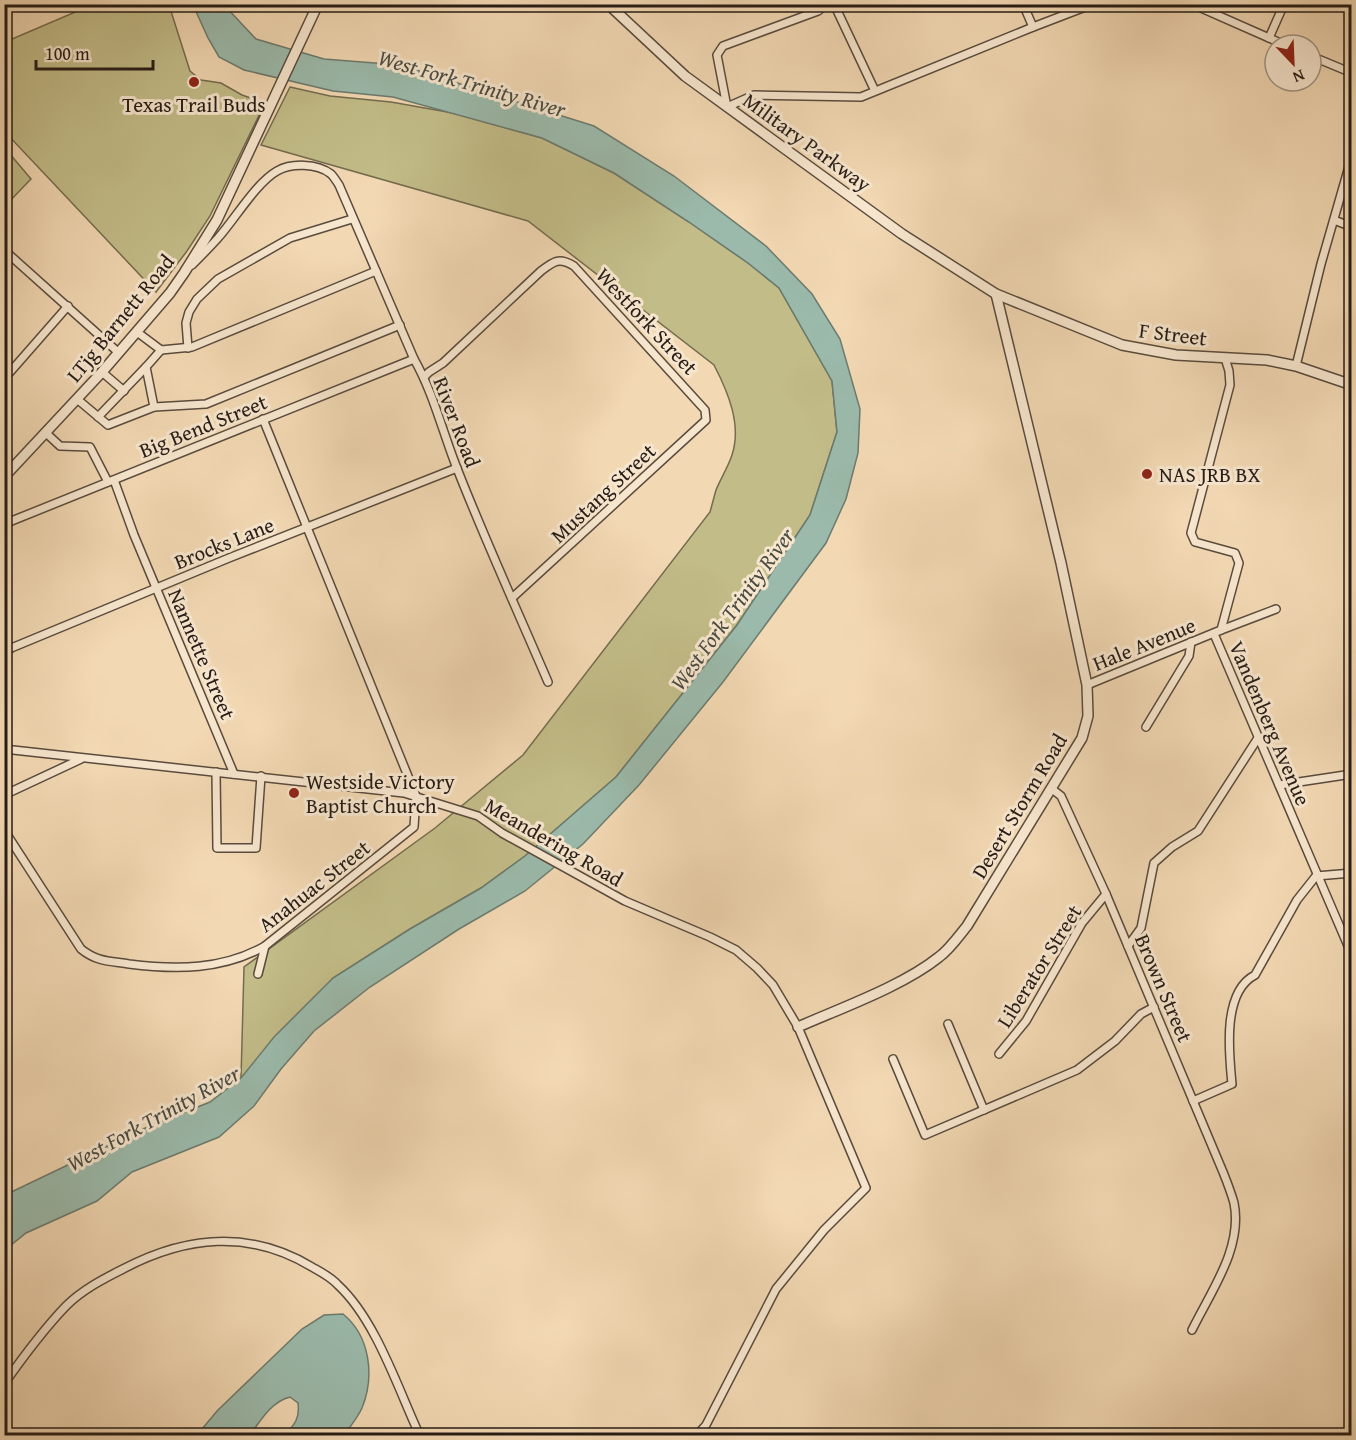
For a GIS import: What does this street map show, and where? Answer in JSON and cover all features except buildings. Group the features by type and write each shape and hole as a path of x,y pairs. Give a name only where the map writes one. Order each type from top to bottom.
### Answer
{"street":[{"name":"LTjg Barnett Road","path":"4,477 119,353 184,273 217,220 318,4"},
{"name":"Military Parkway","path":"608,4 685,76 902,234 996,294"},
{"path":"826,4 818,11 723,46 717,55 728,107 754,95 861,98 1093,4"},
{"path":"834,4 875,91"},
{"path":"1023,4 1033,27"},
{"path":"1271,33 1284,4"},
{"path":"1195,5 1263,35"},
{"path":"1323,61 1352,73"},
{"path":"1296,366 1352,156"},
{"name":"River Road","path":"184,273 219,238 274,172 297,165 310,166 332,174 339,185 352,219 424,377 457,468 548,682"},
{"path":"188,348 186,323 189,312 197,299 219,279 290,238 352,219"},
{"path":"1334,220 1352,227"},
{"path":"4,249 119,353"},
{"name":"Westfork Street","path":"424,377 443,363 541,272 558,261 564,260 574,266 703,408"},
{"path":"137,332 161,350 188,348 376,272"},
{"name":"F Street","path":"996,294 1122,345 1176,355 1267,360 1296,366 1352,385"},
{"name":"Desert Storm Road","path":"798,1027 899,982 940,957 955,942 1052,789 1082,738 1088,716 1087,685 1059,553 996,294"},
{"path":"4,379 68,306"},
{"path":"77,399 108,425 154,407 206,404 399,325"},
{"path":"98,417 124,392 161,350"},
{"name":"Vandenberg Avenue","path":"1226,358 1230,385 1191,533 1195,542 1235,554 1239,563 1217,632 1258,738 1352,955"},
{"name":"Big Bend Street","path":"4,524 414,359"},
{"path":"147,367 154,407"},
{"path":"102,372 124,392"},
{"name":"Mustang Street","path":"512,598 706,420 703,408"},
{"name":"Anahuac Street","path":"4,830 81,949 92,958 164,968 215,965 265,946 414,827 416,796 263,419"},
{"name":"Nannette Street","path":"46,433 60,446 90,447 111,481 234,774"},
{"name":"Brocks Lane","path":"7,650 457,468"},
{"name":"Hale Avenue","path":"1087,685 1276,609"},
{"path":"4,636 7,650"},
{"path":"1146,727 1189,656 1191,642"},
{"path":"1128,946 1141,928 1154,863 1172,847 1198,831 1258,738"},
{"name":"Meandering Road","path":"4,749 261,776 416,796 478,816 625,902 736,950 773,985 798,1027 866,1188 824,1230 776,1290 706,1425 696,1436"},
{"path":"4,795 83,758"},
{"path":"216,772 217,848 256,848 261,776"},
{"path":"1279,785 1352,774"},
{"name":"Brown Street","path":"1052,789 1061,796 1106,894 1223,1172 1234,1205 1233,1246 1192,1330"},
{"path":"1193,1101 1232,1084 1228,1037 1236,998 1246,979 1256,975 1297,900 1317,876 1352,873"},
{"name":"Liberator Street","path":"999,1054 1026,1021 1082,923 1106,894"},
{"path":"258,974 265,946"},
{"path":"893,1059 925,1135 1077,1070 1115,1041 1141,1014 1154,1007"},
{"path":"948,1024 984,1110"},
{"path":"4,1384 27,1351 67,1306 103,1279 147,1256 186,1244 255,1243 304,1262 339,1285 362,1313 372,1331 420,1436"}],"shaded area":[{"path":"94,4 169,5 190,71 201,80 221,83 242,95 265,103 210,216 156,292 5,132 5,42"},
{"path":"193,5 224,5 256,39 324,59 400,65 594,126 674,176 766,246 812,294 840,339 860,409 858,453 846,499 826,543 723,682 639,785 583,844 525,891 459,929 370,987 314,1031 281,1069 254,1106 219,1137 132,1172 97,1201 26,1233 5,1250 5,1195 143,1129 210,1102 241,1078 274,1037 333,978 410,929 481,888 525,856 616,777 737,625 810,515 837,432 832,381 779,288 748,263 689,222 614,173 542,138 393,97 333,91 244,70 219,57"},
{"path":"290,87 330,96 391,102 453,113 542,138 614,173 748,263 779,288 832,381 837,432 810,515 737,625 616,777 525,856 481,888 410,929 333,978 241,1078 244,967 435,828 523,755 710,512 716,490 729,464 735,444 732,409 714,365 528,221 261,145"},
{"path":"4,147 31,179 5,206 4,206"},
{"path":"343,1314 359,1333 369,1370 362,1408 344,1435 285,1435 294,1424 298,1413 298,1403 290,1397 272,1407 250,1435 197,1435 217,1411 302,1329 324,1315"}],"place":[{"name":"Texas Trail Buds","path":"194,82"},
{"name":"NAS JRB BX","path":"1147,474"},
{"name":"Westside Victory Baptist Church","path":"294,793"}],"water label":[{"name":"West Fork Trinity River","path":"472,83"},
{"name":"West Fork Trinity River","path":"732,609"},
{"name":"West Fork Trinity River","path":"153,1118"}]}
